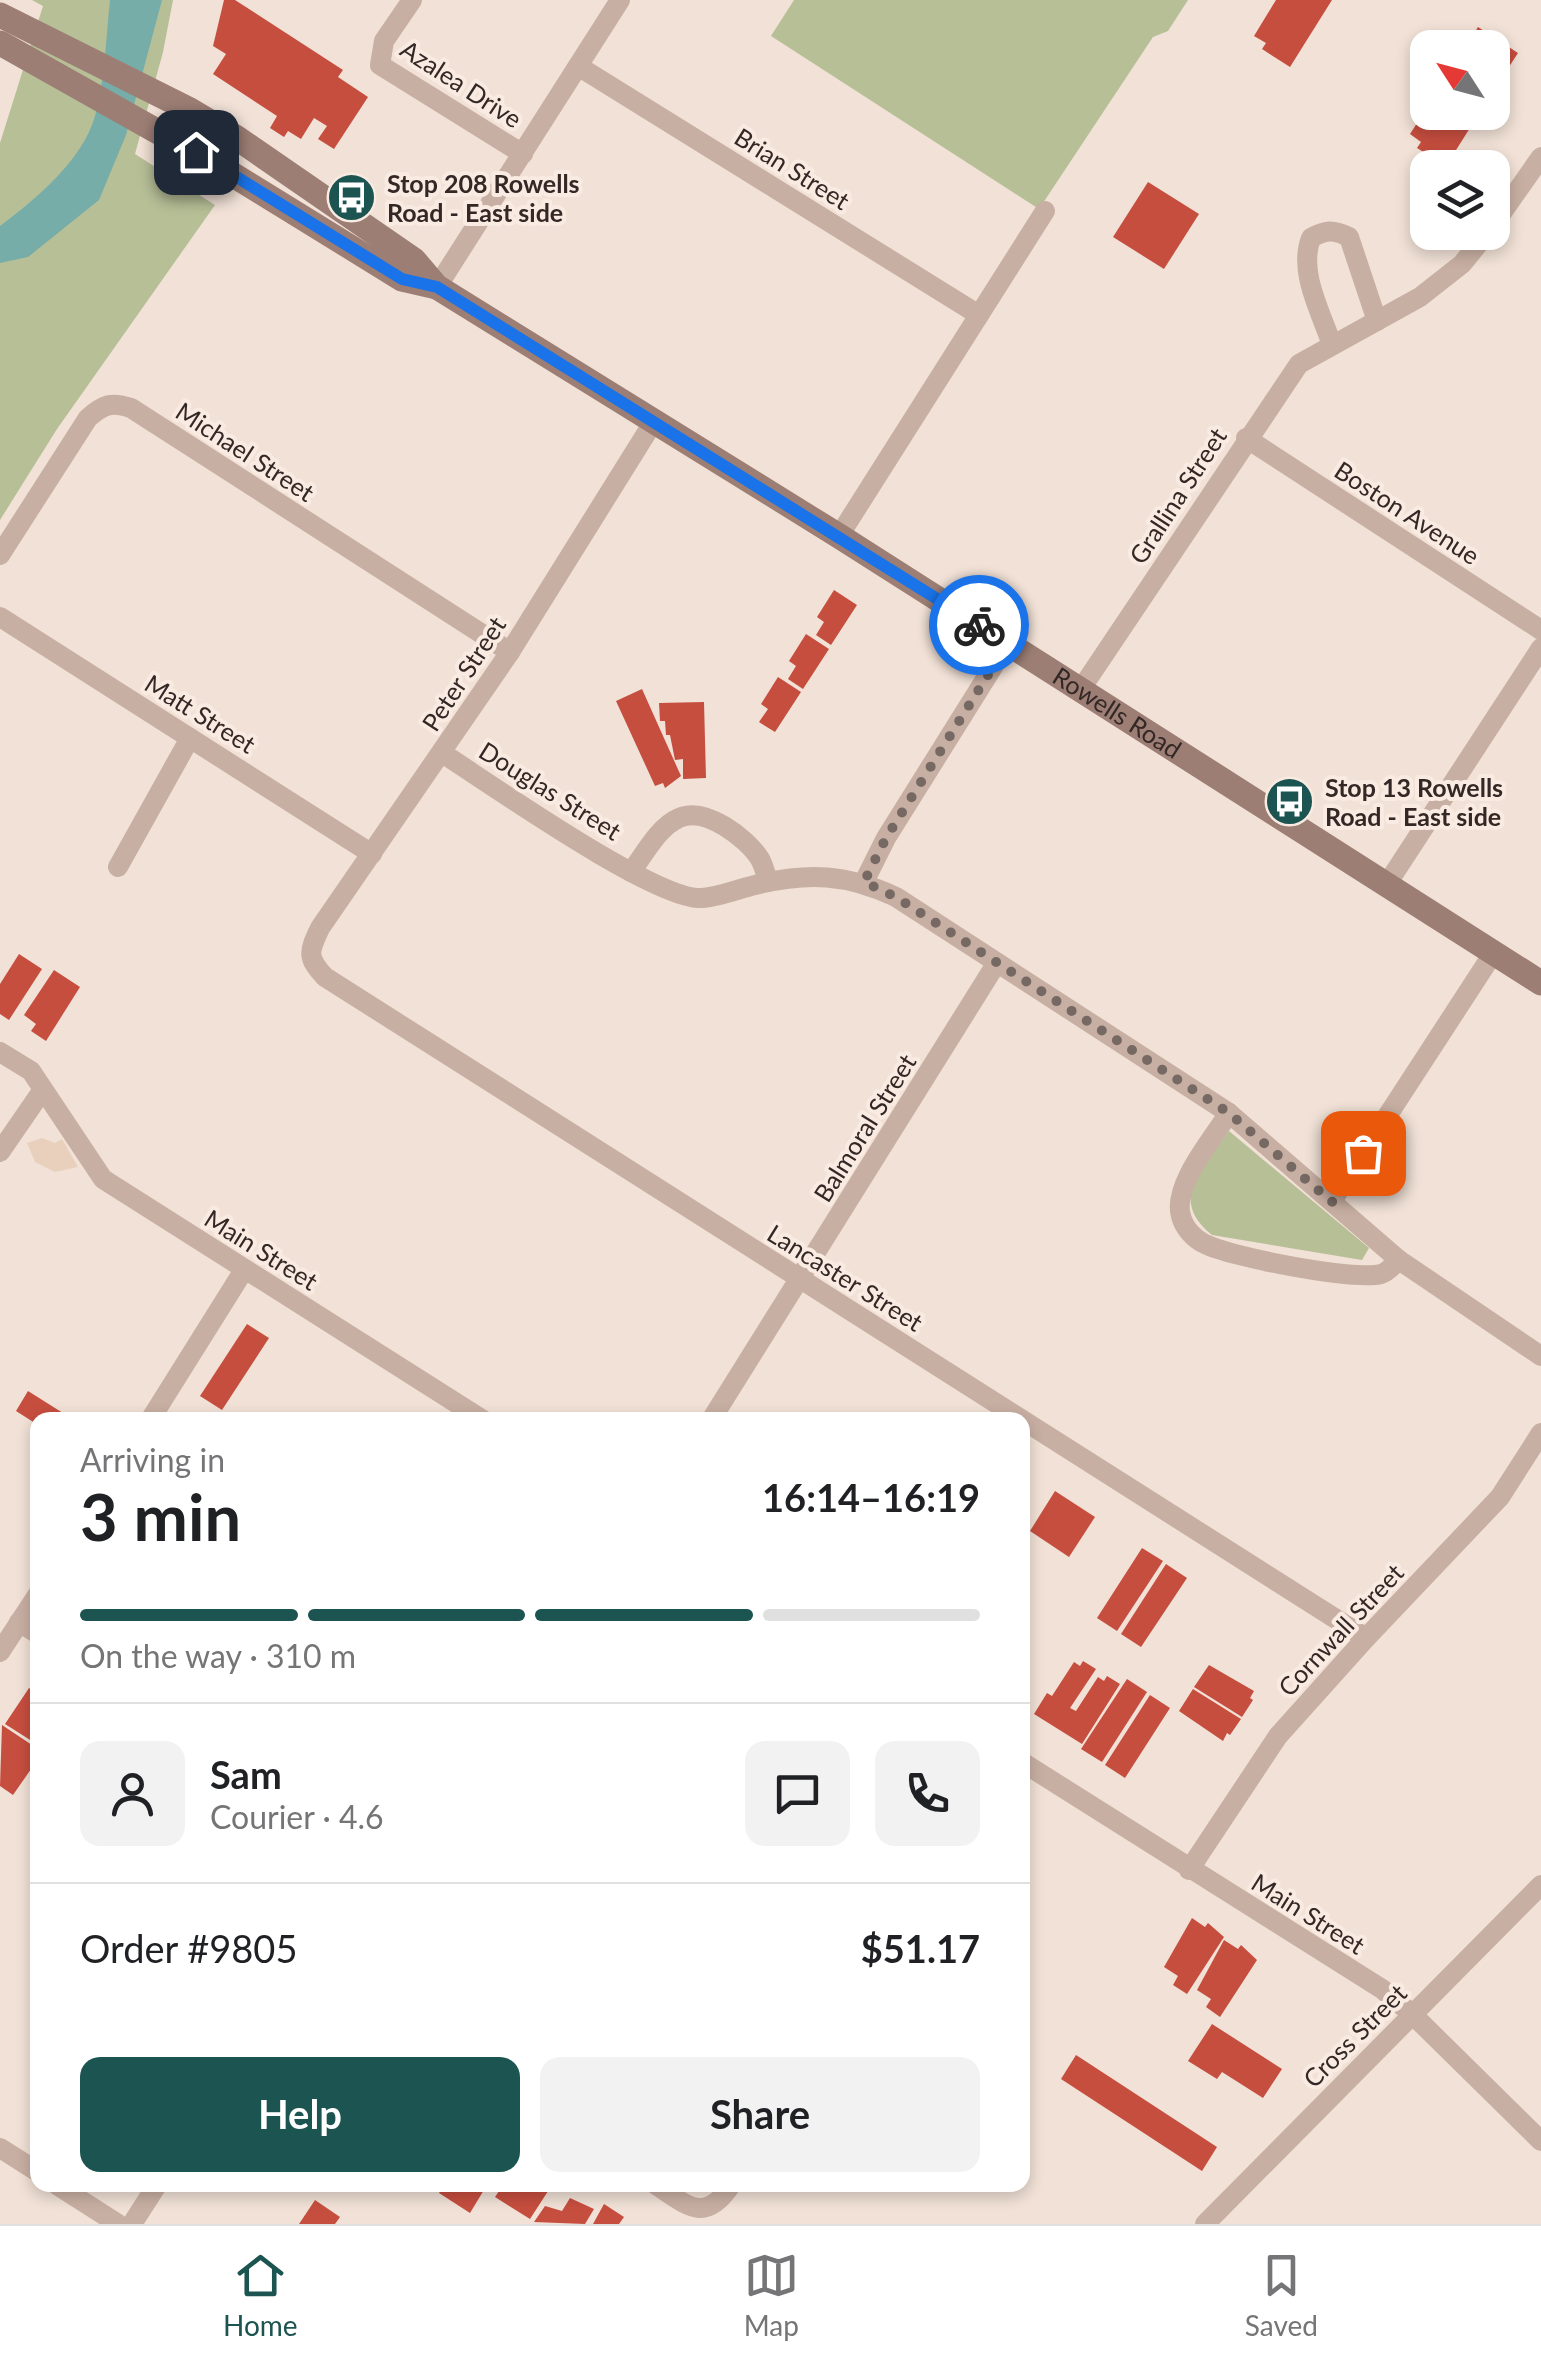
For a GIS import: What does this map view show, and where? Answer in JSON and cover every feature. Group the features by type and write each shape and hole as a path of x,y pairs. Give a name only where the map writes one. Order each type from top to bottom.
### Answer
{"main road":[{"name":"Rowells Road","path":"0,15 190,110 237,138 414,260 437,287 839,536 1541,983"},
{"name":"Rowells Road","path":"0,43 174,140 402,279 437,287"}],"street":[{"name":"Azalea Drive","path":"412,0 384,41 380,65 523,154"},
{"path":"437,287 620,0"},
{"name":"Brian Street","path":"578,66 979,315"},
{"name":"Grallina Street","path":"1510,201 1541,157"},
{"path":"839,536 1044,211"},
{"path":"1332,344 1305,254 1310,238 1324,230 1337,230 1349,236 1377,321"},
{"name":"Grallina Street","path":"1081,689 1299,364 1420,297 1474,250"},
{"name":"Michael Street","path":"0,555 88,418 102,406 116,402 510,652"},
{"name":"Peter Street","path":"310,949 320,928 510,652 654,421"},
{"name":"Boston Avenue","path":"1246,438 1539,624"},
{"name":"Matt Street","path":"0,617 372,854"},
{"path":"864,882 886,838 1008,643"},
{"path":"1387,884 1541,648"},
{"path":"118,867 190,738"},
{"name":"Douglas Street","path":"442,752 631,872 676,894 702,898 768,882 841,876 896,897 1229,1113 1399,1260 1541,1356"},
{"name":"Douglas Street","path":"631,872 662,832 680,816 700,816 723,826 751,849 768,882"},
{"name":"Lancaster Street","path":"310,949 314,964 325,976 1010,1412"},
{"path":"1332,1202 1494,952"},
{"name":"Balmoral Street","path":"716,1412 996,964"},
{"name":"Main Street","path":"0,1052 30,1071 103,1179 470,1412"},
{"path":"0,1152 42,1091"},
{"path":"1229,1113 1181,1189 1180,1215 1192,1236 1208,1246 1290,1266 1365,1275 1384,1274 1399,1260"},
{"path":"155,1412 244,1270"},
{"name":"Lancaster Street","path":"1030,1425 1366,1638"},
{"name":"Cornwall Street","path":"1189,1870 1278,1736 1500,1498 1541,1433"},
{"path":"0,1652 28,1628"},
{"name":"Main Street","path":"1030,1767 1382,1989 1541,2141"},
{"name":"Cross Street","path":"1204,2224 1541,1884"},
{"path":"0,2148 30,2167"},
{"path":"68,2192 118,2224"},
{"path":"132,2224 152,2192"},
{"path":"667,2192 692,2208 708,2210 726,2192"}],"green space":[{"path":"32,0 173,0 135,154 215,205 57,429 0,520 0,143 43,6"},
{"path":"794,0 1188,0 1168,31 1153,37 1039,209 771,36"},
{"path":"1229,1131 1369,1248 1362,1260 1212,1235 1199,1222 1191,1196 1200,1170"}],"shaded area":[{"path":"42,1138 55,1143 62,1139 78,1167 55,1172 35,1162 27,1143"}],"water":[{"path":"110,0 162,0 126,135 99,200 28,257 0,263 0,226 56,178 89,132 101,88"}],"building":[{"path":"224,0 235,0 343,70 338,77 368,97 334,149 318,139 327,126 314,118 301,139 288,131 284,137 270,128 277,116 213,74 226,54 213,46"},
{"path":"1276,0 1332,0 1290,67 1262,49 1266,43 1254,36"},
{"path":"1510,48 1518,53 1510,65"},
{"path":"1413,130 1469,130 1456,150 1420,150 1417,148 1421,142 1410,134"},
{"path":"1148,182 1199,214 1164,269 1113,237"},
{"path":"834,590 857,605 831,645 816,635 824,622 817,617"},
{"path":"806,634 829,649 803,689 788,679 796,666 789,661"},
{"path":"778,677 801,692 775,732 759,722 768,709 761,704"},
{"path":"642,689 681,776 665,788 663,783 655,786 616,701"},
{"path":"704,702 706,778 683,779 683,759 675,760 665,721 660,721 659,703"},
{"path":"19,954 42,969 9,1020 0,1014 0,984"},
{"path":"54,970 80,987 46,1041 31,1031 36,1024 24,1015"},
{"path":"247,1324 269,1338 222,1410 200,1396"},
{"path":"28,1391 61,1412 30,1412 30,1420 16,1411"},
{"path":"1055,1491 1095,1517 1069,1557 1030,1531"},
{"path":"1142,1548 1163,1561 1117,1631 1097,1618"},
{"path":"1166,1564 1187,1578 1141,1647 1121,1634"},
{"path":"1083,1661 1096,1669 1070,1708 1076,1711 1098,1677 1104,1681 1107,1676 1120,1684 1082,1744 1034,1714 1047,1693 1052,1696 1074,1662 1080,1666"},
{"path":"1209,1665 1254,1691 1242,1717 1194,1687"},
{"path":"1127,1679 1147,1692 1102,1762 1081,1749"},
{"path":"29,1688 30,1689 30,1740 5,1724"},
{"path":"1193,1689 1241,1719 1223,1741 1179,1711"},
{"path":"1150,1695 1170,1708 1125,1778 1105,1765"},
{"path":"2,1725 30,1744 30,1771 13,1795 0,1786"},
{"path":"1192,1918 1205,1927 1208,1923 1224,1937 1187,1994 1173,1985 1178,1976 1164,1967"},
{"path":"1224,1940 1238,1949 1241,1945 1257,1960 1220,2017 1206,2007 1211,1999 1197,1990"},
{"path":"1212,2024 1282,2069 1263,2098 1222,2072 1217,2079 1188,2061"},
{"path":"1076,2055 1217,2147 1202,2171 1061,2079"},
{"path":"440,2192 483,2192 470,2213"},
{"path":"498,2192 547,2192 530,2219 495,2197"},
{"path":"570,2198 594,2209 585,2224 534,2222 545,2206 562,2211"},
{"path":"315,2200 340,2217 335,2224 299,2224"},
{"path":"604,2204 624,2217 619,2224 593,2224"}],"way so far":[{"path":"979,625 1008,643 886,838 864,882 896,897 1229,1113 1332,1202 1363,1153"}],"place":[{"name":"Stop 208 Rowells Road - East side","path":"352,198"},
{"name":"Stop 13 Rowells Road - East side","path":"1290,802"}],"route":[{"path":"196,152 402,279 437,287 979,625"}]}
